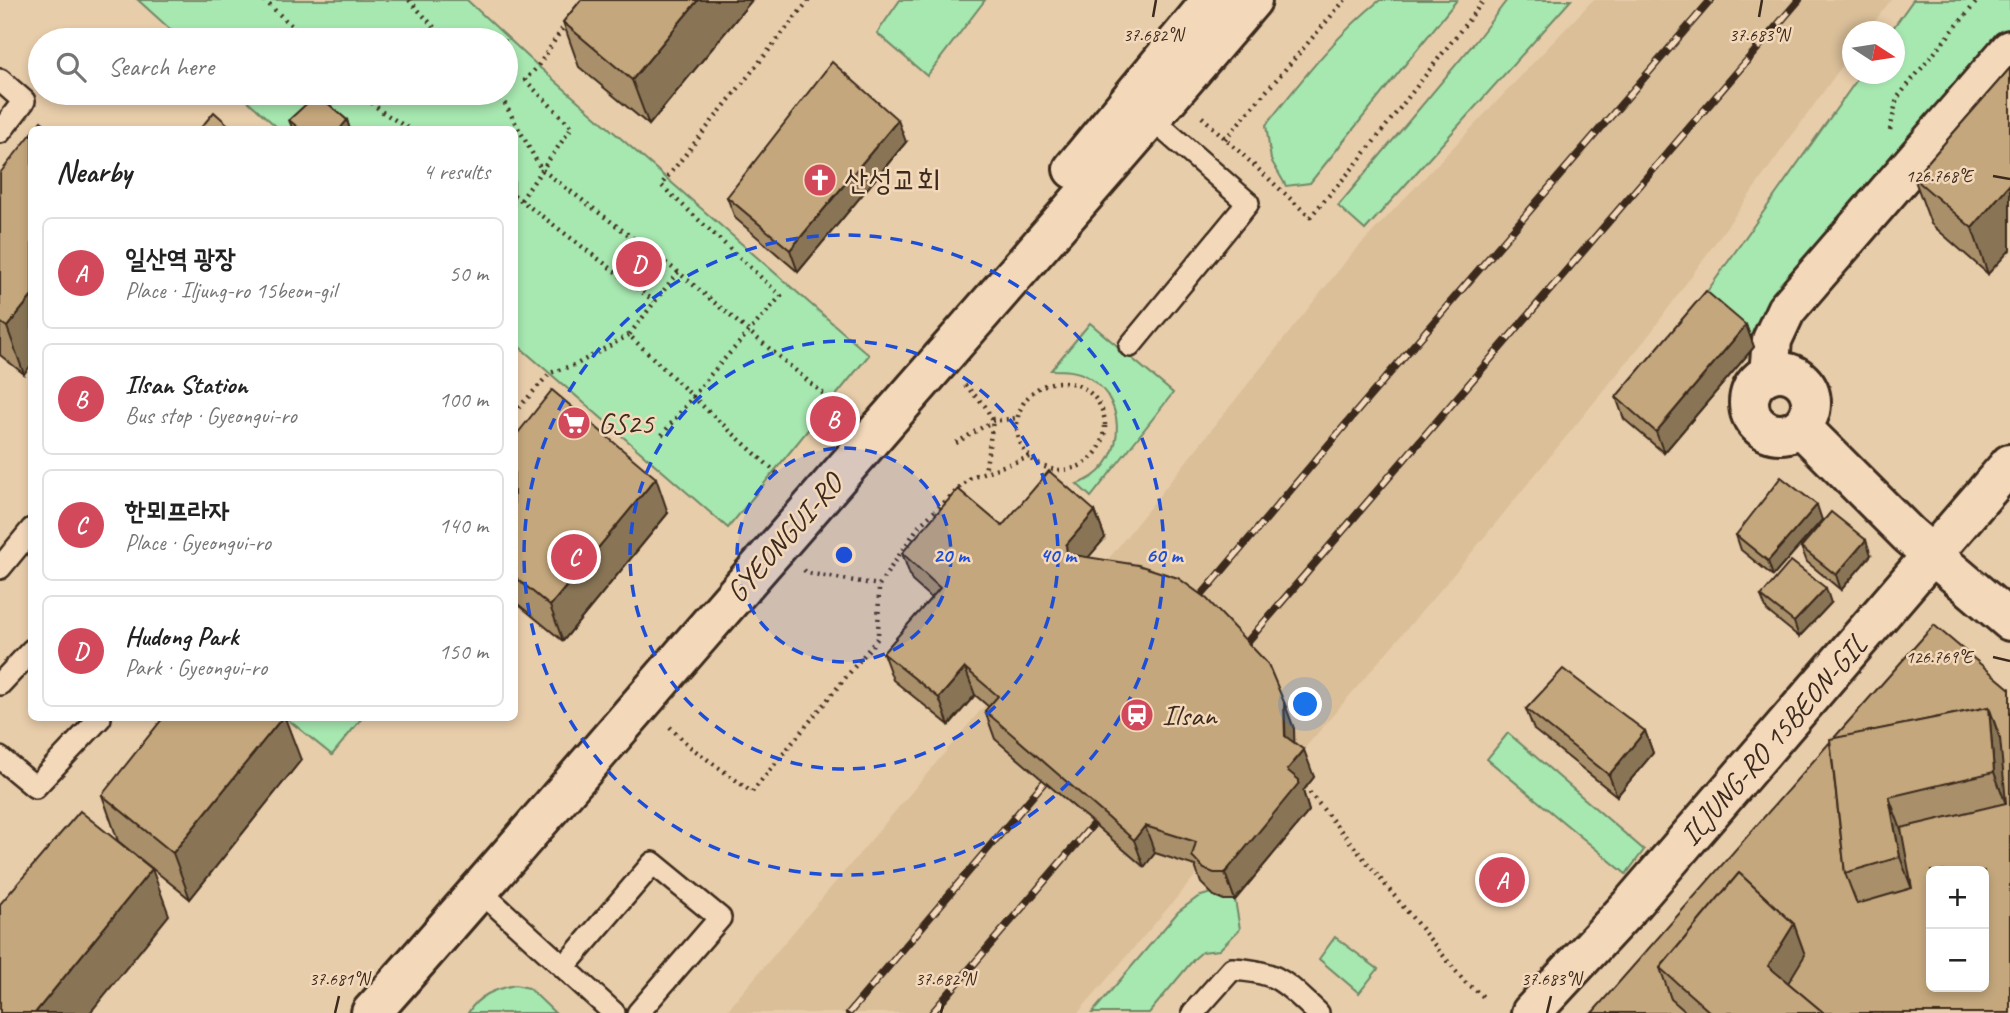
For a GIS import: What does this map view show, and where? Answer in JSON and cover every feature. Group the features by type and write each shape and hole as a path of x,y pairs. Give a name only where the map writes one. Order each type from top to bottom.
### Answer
{"main road":[{"name":"GYEONGUI-RO","path":"344,1013 466,877 874,403 1122,111 1212,0"},
{"name":"GYEONGUI-RO","path":"371,1013 1152,119 1252,0"},
{"path":"2010,50 1786,310 1772,340 1769,374 1790,373 1800,378 1808,387 1812,408 1801,427 1932,555 2010,621"},
{"name":"ILJUNG-RO 15BEON-GIL","path":"1531,1013 1629,907 2010,464"}],"lane":[{"path":"0,80 24,102 0,132"},
{"path":"1130,346 1248,203 1152,119"},
{"path":"0,568 28,534"},
{"path":"0,684 28,654"},
{"path":"0,758 35,787 97,721"},
{"path":"564,967 653,863 720,918 638,1013"},
{"path":"480,891 614,1013"},
{"path":"1193,1013 1231,969 1255,971 1279,978 1318,1013"}],"path":[{"path":"264,0 294,28"},
{"path":"409,0 435,28"},
{"path":"662,435 781,296 661,185 809,0"},
{"path":"1225,139 1345,0"},
{"path":"1199,114 1310,217 1358,162 1484,0"},
{"path":"521,200 572,127 525,80 538,66 566,22"},
{"path":"374,105 405,126"},
{"path":"506,105 517,126"},
{"path":"518,127 541,169 678,272 838,406"},
{"path":"518,198 654,301"},
{"path":"518,409 550,373 577,364 629,335 678,272"},
{"path":"629,335 780,476"},
{"path":"959,379 985,406 993,421 985,472"},
{"path":"1060,381 1074,383 1088,390 1105,415 1106,430 1094,456 1070,470 1055,470 1042,466 1030,457 1019,439 1017,418 1032,392 1045,384 1060,381"},
{"path":"956,443 993,421 1017,418"},
{"path":"666,723 689,746 752,792 878,638 879,585 919,526 971,477 1030,457"},
{"path":"799,565 807,573 879,585"},
{"path":"1306,787 1465,982 1485,998"}],"shaded area":[{"path":"1593,0 1891,0 1875,21 1842,21 1842,66 1649,335 1464,562 1078,1013 725,1013 1115,551 1350,256"}],"green space":[{"path":"138,0 467,0 497,28 169,28"},
{"path":"900,0 985,0 927,76 877,33"},
{"path":"1380,0 1457,0 1310,183 1286,186 1271,160 1266,125 1334,43"},
{"path":"1507,0 1571,0 1365,230 1338,206"},
{"path":"1913,0 2010,0 2010,31 1781,304 1754,347 1701,300 1854,84 1905,84 1905,21 1898,21"},
{"path":"518,47 869,355 728,528 518,346 518,126 276,126 252,105 518,105"},
{"path":"1090,323 1173,393 1091,497 1077,484 1093,476 1105,465 1113,451 1117,435 1111,402 1102,388 1088,377 1070,371 1051,370"},
{"path":"290,721 360,721 332,755"},
{"path":"1508,733 1644,850 1626,874 1487,759"},
{"path":"1211,893 1224,900 1235,900 1240,929 1219,950 1202,952 1194,959 1149,1013 1092,1013 1178,912 1198,897"},
{"path":"1335,937 1378,969 1359,993 1319,959"},
{"path":"515,985 529,988 555,1013 468,1013 488,994"}],"building":[{"path":"581,0 698,0 632,80 563,22"},
{"name":"산성교회","path":"832,62 898,120 790,250 727,197"},
{"path":"2010,68 2010,184 1972,228 1914,178"},
{"path":"305,105 330,105 347,120 342,126 296,126 289,120"},
{"path":"214,112 230,126 202,126"},
{"path":"28,138 28,301 7,327 0,322 0,173"},
{"path":"1706,291 1746,325 1656,432 1616,397"},
{"path":"552,390 656,478 550,606 518,579 518,433"},
{"path":"1049,471 1095,511 1066,545 1067,554 1138,565 1178,578 1207,599 1268,664 1284,702 1285,736 1304,750 1287,770 1299,783 1225,873 1204,869 1192,856 1196,842 1145,826 1134,840 985,711 998,696 965,668 939,698 883,653 940,588 902,553 958,489 1002,526"},
{"path":"1781,477 1817,505 1768,561 1736,535"},
{"path":"1831,512 1866,540 1836,575 1801,547"},
{"path":"1791,561 1826,588 1794,622 1761,596"},
{"path":"1934,625 2010,689 2010,1013 1824,1013 1788,983 1805,955 1794,924 1739,873 1660,968 1671,999 1687,1013 1592,1013 1830,742 1845,873 1857,904 1912,888 1901,828 2006,803 2000,738 1989,707 1833,739"},
{"path":"1563,669 1645,731 1609,775 1526,709"},
{"path":"1989,707 1994,772 1889,797 1900,857 1845,873 1830,739"},
{"path":"161,721 280,721 173,853 102,795"},
{"path":"80,811 152,869 35,1013 0,1013 0,904"},
{"path":"1739,873 1794,924 1768,966 1824,1013 1711,1013 1660,968"}],"railway":[{"path":"1190,609 1711,0"},
{"path":"1236,655 1799,0"},
{"path":"849,1013 1057,767"},
{"path":"932,1013 1107,808"}],"place":[{"name":"산성교회","path":"820,180"},
{"name":"Hudong Park","path":"639,264"},
{"name":"Ilsan Station","path":"833,419"},
{"name":"GS25","path":"574,423"},
{"name":"한뫼프라자","path":"574,557"},
{"name":"Ilsan","path":"1137,715"},
{"name":"일산역 광장","path":"1502,880"}]}
